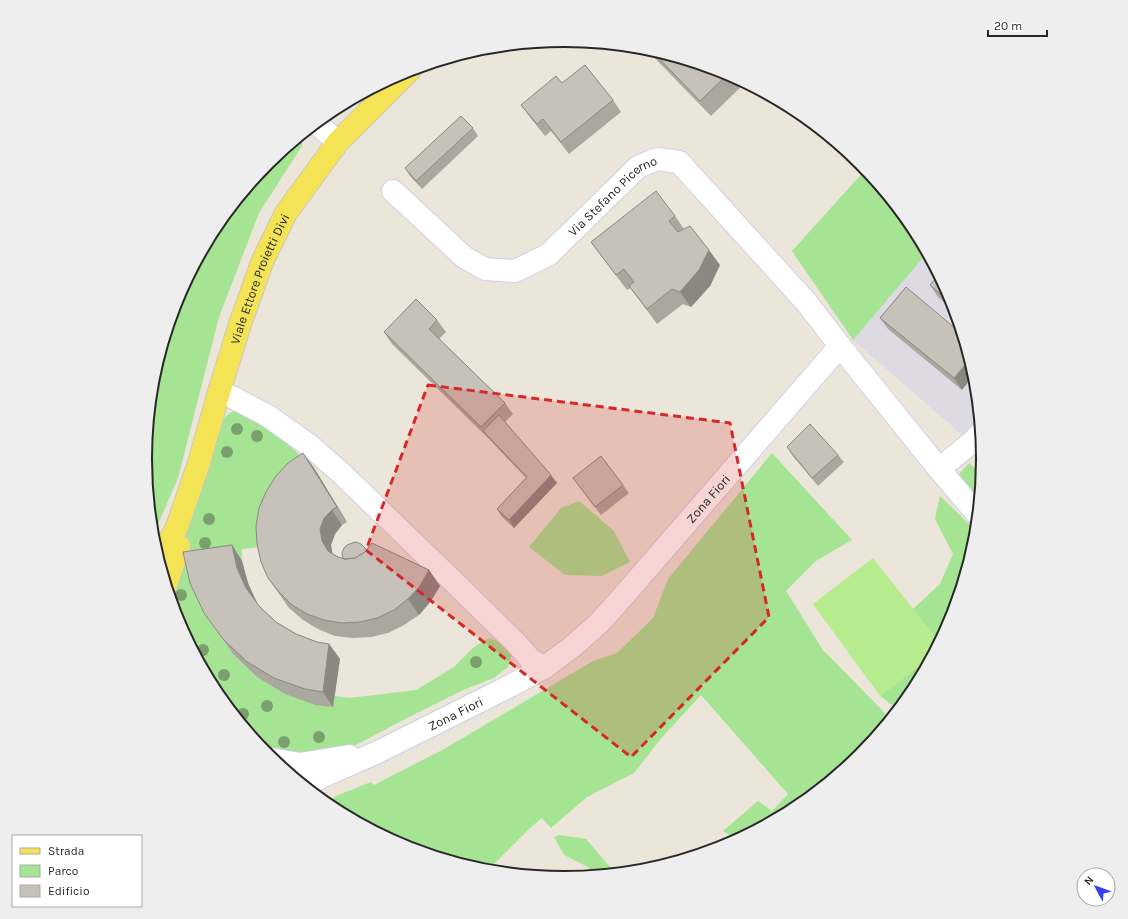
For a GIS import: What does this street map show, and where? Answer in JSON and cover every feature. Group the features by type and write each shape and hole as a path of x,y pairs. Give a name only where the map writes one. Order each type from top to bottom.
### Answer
{"main road":[{"name":"Viale Ettore Proietti Divi","path":"163,554 177,527 199,463 240,324 263,260 286,213 338,142 398,82"},
{"name":"Viale Ettore Proietti Divi","path":"169,577 179,546 177,527"}],"street":[{"path":"320,127 338,142"},
{"name":"Via Stefano Picerno","path":"393,191 464,257 486,270 516,271 548,255 638,167 657,159 679,162 807,303 840,346"},
{"path":"840,346 973,510"},
{"name":"Zona Fiori","path":"309,784 380,751 510,686 545,667 572,647 599,623 619,601 840,346"},
{"path":"219,392 232,397 268,416 309,445 341,473 459,587 516,643 531,660 545,667"},
{"path":"939,469 976,438"},
{"name":"Zona Fiori","path":"283,761 300,764 380,751"},
{"name":"Zona Fiori","path":"316,789 328,774"}],"highlighted area":[{"path":"428,385 730,423 769,617 631,757 366,550"}],"shaded area":[{"path":"923,257 934,277 955,327 969,379 976,433 976,449 952,426 853,340"}],"green space":[{"path":"302,141 302,146 259,213 219,317 178,478 157,526 152,486 152,433 159,379 173,327 194,277 221,230 237,208 272,168"},
{"path":"861,174 891,208 907,230 923,257 853,340 792,251"},
{"path":"250,410 314,468 261,547 242,549 242,561 194,567 214,628 233,654 257,677 333,707 335,696 349,698 416,690 454,667 474,647 489,638 501,642 512,655 508,667 494,678 463,690 354,746 320,753 284,753 271,750 237,711 207,666 183,617 170,583 216,425 231,412"},
{"path":"772,453 852,540 816,561 786,591 823,650 887,716 856,751 815,787 770,817 731,836 723,831 758,801 772,811 788,794 701,695 663,736 634,773 587,797 551,828 542,818 493,865 457,858 406,841 358,817 331,799 371,782 374,785 446,748 593,661 617,653 653,618 668,579"},
{"path":"969,463 976,469 974,500 954,480"},
{"path":"940,496 971,526 969,540 955,592 936,638 913,609 940,584 953,554 935,519"},
{"path":"579,501 614,531 630,562 602,576 565,575 529,547 561,508"},
{"path":"873,558 936,638 923,663 880,696 813,604"},
{"path":"923,663 894,707 880,696"},
{"path":"559,835 586,839 611,869 591,871 588,867 564,855 554,837"}],"building":[{"path":"659,58 697,69 723,79 700,101"},
{"path":"585,65 613,100 561,142 543,119 537,124 521,105 556,76 562,83"},
{"path":"461,116 473,128 416,181 405,168"},
{"path":"656,191 675,216 669,221 678,232 690,226 709,250 699,270 680,292 672,289 647,309 629,286 634,282 624,269 616,275 591,242"},
{"path":"935,279 942,296 930,285"},
{"path":"906,287 955,328 965,365 954,378 880,318"},
{"path":"416,299 437,320 429,329 505,403 481,427 384,332"},
{"path":"499,415 551,475 509,520 497,509 527,477 483,431"},
{"path":"810,424 838,455 812,478 787,447"},
{"path":"303,453 337,507 324,518 320,529 322,541 328,551 345,559 355,558 365,552 372,543 429,570 420,586 408,599 394,610 377,618 360,622 342,623 324,620 307,614 292,605 268,578 261,562 257,544 256,526 259,508 266,492 276,476 288,463"},
{"path":"601,456 623,485 595,507 573,478"},
{"path":"356,542 361,544 366,551 355,558 343,558 342,553 344,548 347,545"},
{"path":"232,545 237,568 246,588 259,606 276,622 296,634 317,642 329,644 323,692 305,689 274,678 246,661 223,639 204,613 190,583 183,552"}]}
